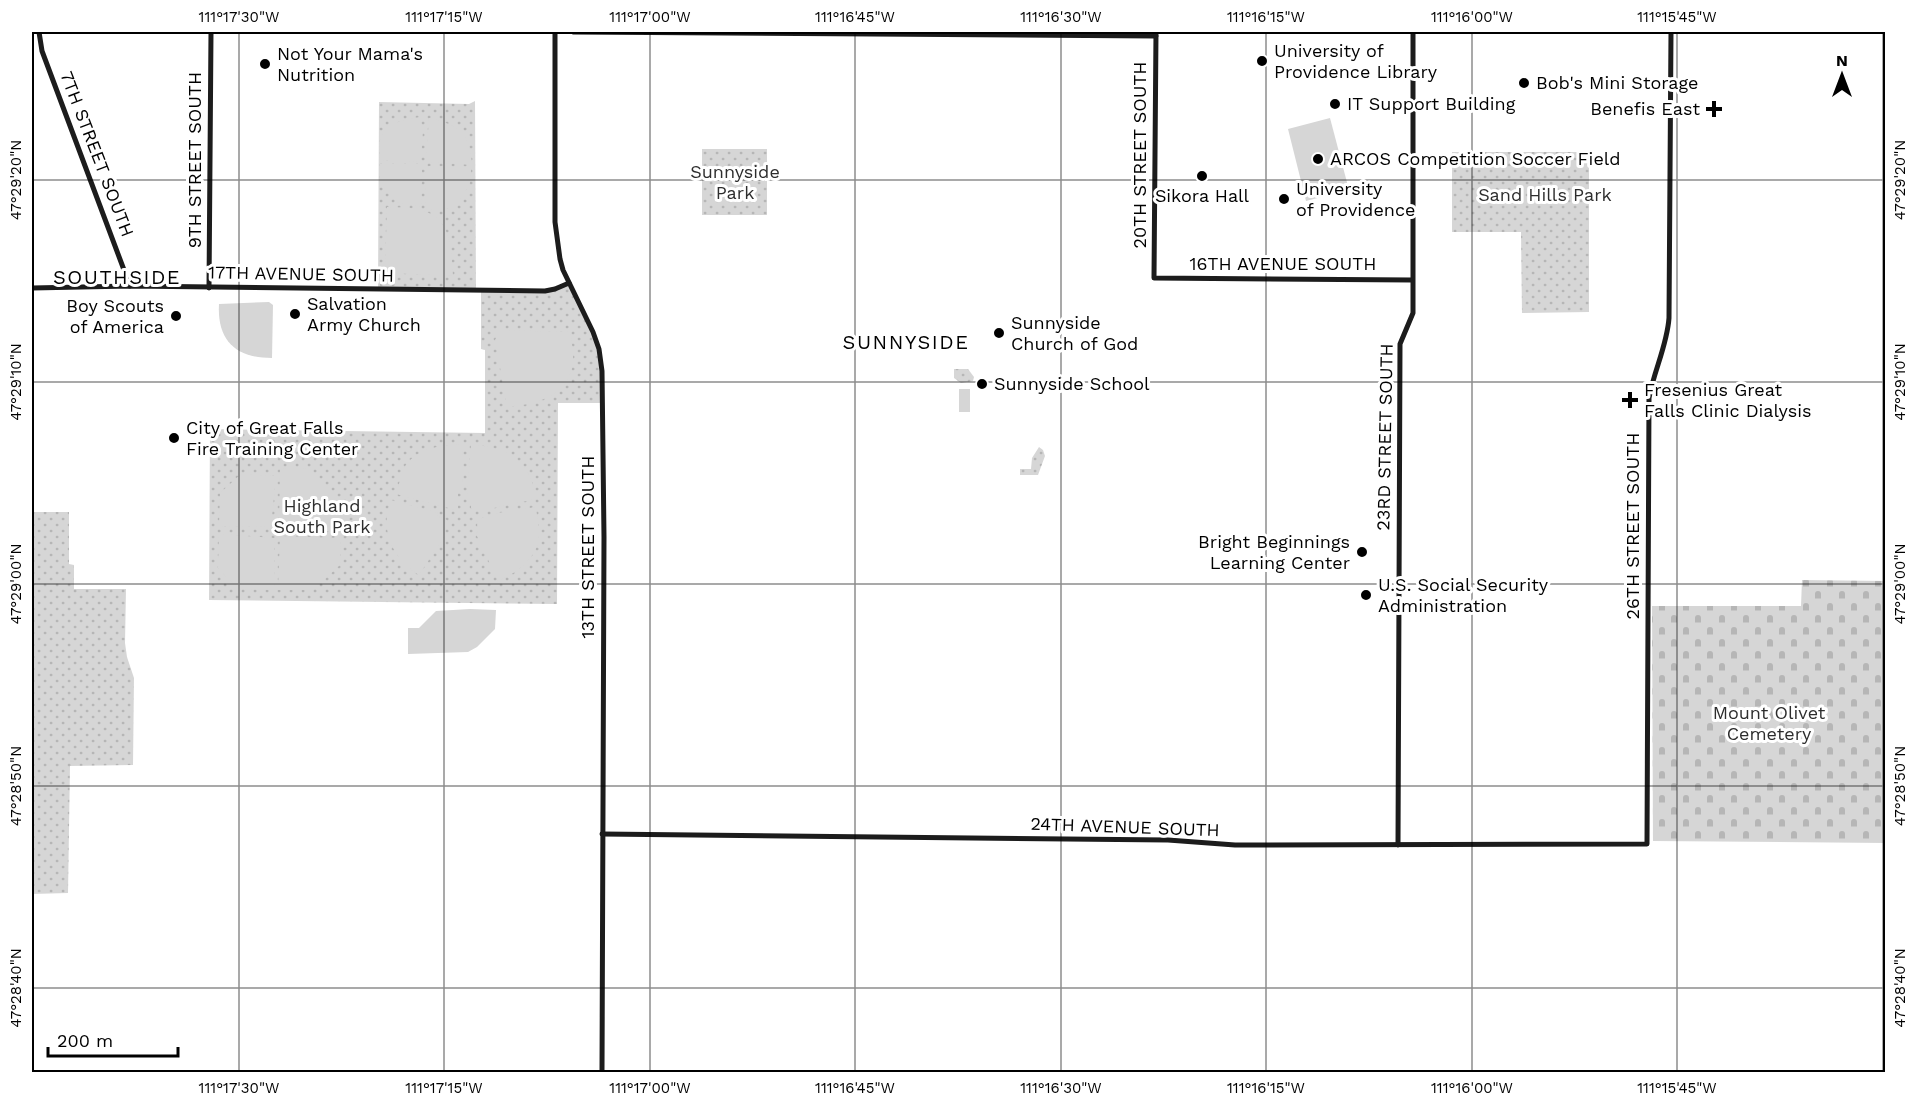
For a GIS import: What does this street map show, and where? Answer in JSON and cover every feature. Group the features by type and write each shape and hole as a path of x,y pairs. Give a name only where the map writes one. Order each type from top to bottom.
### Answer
{"street":[{"name":"7TH STREET SOUTH","path":"39,32 42,51 130,286"},
{"name":"9TH STREET SOUTH","path":"210,288 211,32"},
{"name":"13TH STREET SOUTH","path":"555,32 555,222 559,257 593,332 599,349 602,371 604,547 602,1072"},
{"path":"573,32 1156,34"},
{"name":"23RD STREET SOUTH","path":"1398,845 1400,344 1413,313 1413,32"},
{"name":"26TH STREET SOUTH","path":"1647,844 1649,408 1651,385 1666,338 1669,318 1671,32"},
{"name":"20TH STREET SOUTH","path":"1154,278 1156,34"},
{"name":"16TH AVENUE SOUTH","path":"1154,278 1412,280"},
{"name":"17TH AVENUE SOUTH","path":"32,288 130,286 545,291 569,283"},
{"name":"24TH AVENUE SOUTH","path":"602,834 1168,840 1245,845 1647,844"}],"green space":[{"path":"475,101 476,290 378,289 379,102 469,104"},
{"path":"420,117 423,131 421,159 417,162 380,160 382,134 390,126"},
{"path":"429,118 456,127 466,137 472,165 428,162 426,158"},
{"name":"ARCOS Competition Soccer Field","path":"1330,118 1349,190 1306,201 1288,129"},
{"name":"Sunnyside Park","path":"702,149 767,149 767,215 702,215"},
{"name":"Sand Hills Park","path":"1452,152 1589,152 1589,312 1522,313 1521,232 1452,232"},
{"path":"380,164 419,164 422,167 421,207 397,202 384,188 380,179"},
{"path":"429,166 471,167 470,182 465,193 451,207 440,211 425,206 426,169"},
{"path":"387,207 421,210 440,221 446,230 449,242 453,276 385,271"},
{"name":"Highland South Park","path":"569,283 599,349 603,403 558,403 557,604 209,600 210,429 485,433 485,350 481,349 481,290 545,291"},
{"path":"269,302 273,305 272,358 248,355 238,350 225,337 221,328 219,304"},
{"path":"500,330 570,332 573,352 572,368 561,388 542,400 507,406 495,340"},
{"path":"954,369 968,369 974,377 973,381 961,383 954,378"},
{"path":"959,389 970,389 970,412 959,412"},
{"path":"463,444 462,489 458,491 456,510 396,494 403,470 414,457 429,449"},
{"path":"471,444 497,449 519,461 530,478 536,499 474,511 471,508 471,498 467,495"},
{"path":"1039,447 1045,456 1038,475 1020,475 1020,469 1031,469 1032,458"},
{"path":"280,468 309,469 341,502 341,532 279,529"},
{"path":"241,474 276,476 271,527 219,526 220,493"},
{"path":"391,500 438,513 437,516 447,520 448,524 442,532 444,537 419,575 402,561 391,543 387,522"},
{"path":"536,507 539,536 534,552 519,569 498,581 476,534 478,521 496,514"},
{"path":"32,512 69,512 69,564 74,565 74,589 126,589 125,643 134,678 133,765 70,766 68,893 32,894"},
{"path":"219,534 274,538 275,590 238,589 218,568"},
{"path":"280,536 341,538 340,565 313,590 278,590"},
{"name":"Mount Olivet Cemetery","path":"1802,580 1885,581 1885,843 1653,841 1652,606 1801,606"},
{"path":"496,610 495,629 477,647 468,652 408,654 408,628 419,628 436,611"}],"place":[{"name":"University of Providence Library","path":"1262,61"},
{"name":"Not Your Mama's Nutrition","path":"265,64"},
{"name":"Bob's Mini Storage","path":"1524,83"},
{"name":"IT Support Building","path":"1335,104"},
{"name":"Benefis East","path":"1714,109"},
{"name":"ARCOS Competition Soccer Field","path":"1318,159"},
{"name":"Sikora Hall","path":"1202,176"},
{"name":"University of Providence","path":"1284,199"},
{"name":"Salvation Army Church","path":"295,314"},
{"name":"Boy Scouts of America","path":"176,316"},
{"name":"Sunnyside Church of God","path":"999,333"},
{"name":"Sunnyside School","path":"982,384"},
{"name":"Fresenius Great Falls Clinic Dialysis","path":"1630,400"},
{"name":"City of Great Falls Fire Training Center","path":"174,438"},
{"name":"Bright Beginnings Learning Center","path":"1362,552"},
{"name":"U.S. Social Security Administration","path":"1366,595"}],"district":[{"name":"SOUTHSIDE","path":"117,277"},
{"name":"SUNNYSIDE","path":"906,342"}]}
